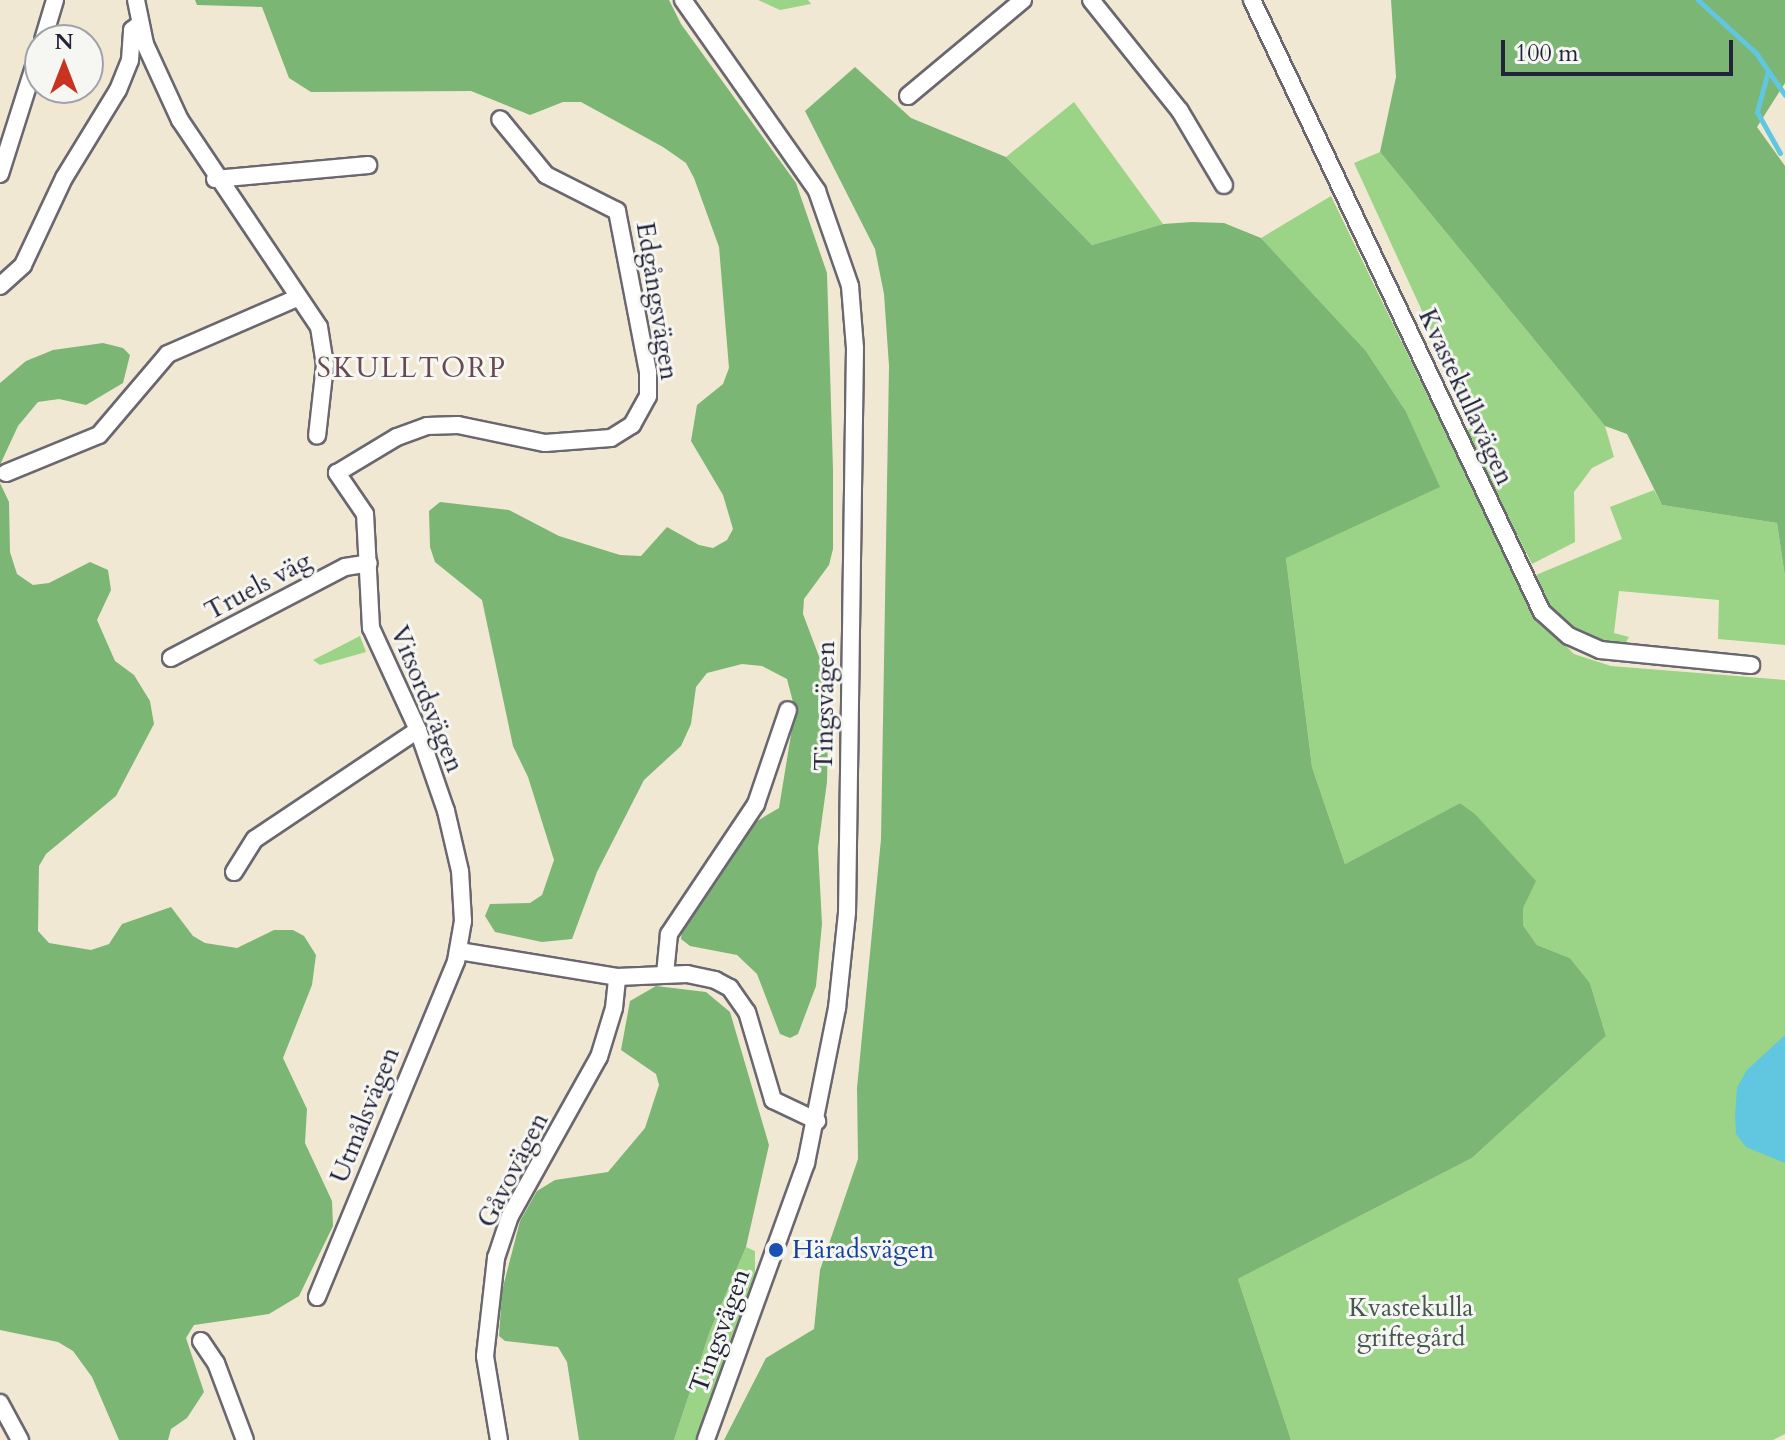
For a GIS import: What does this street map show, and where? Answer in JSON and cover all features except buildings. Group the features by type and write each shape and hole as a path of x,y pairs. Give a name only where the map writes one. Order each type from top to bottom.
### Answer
{"street":[{"path":"48,24 55,0"},
{"path":"136,0 153,67 215,179 324,341 317,436"},
{"name":"Tingsvägen","path":"683,0 817,191 841,252 854,310 847,913 817,1121 794,1200 706,1440"},
{"path":"908,96 1023,0"},
{"path":"1091,0 1180,111 1224,185"},
{"name":"Kvastekullavägen","path":"1252,0 1542,612 1569,636 1600,650 1751,665"},
{"path":"0,286 23,265 72,165 118,90 130,60 132,30 140,24"},
{"path":"0,174 24,98"},
{"name":"Edgångsvägen","path":"337,473 397,437 427,426 458,425 545,443 597,441 622,433 645,406 648,372 617,211 546,175 500,119"},
{"path":"215,179 368,165"},
{"path":"6,473 99,435 168,354 297,298"},
{"name":"Vitsordsvägen","path":"337,473 365,514 371,628 418,730 460,871 459,951"},
{"name":"Truels väg","path":"171,658 345,567 369,563"},
{"path":"665,974 669,934 756,804 788,710"},
{"path":"234,872 255,839 418,730"},
{"path":"459,951 617,977 702,975 730,988 753,1030 773,1100 817,1121"},
{"name":"Utmålsvägen","path":"317,1297 459,951"},
{"name":"Gåvovägen","path":"499,1440 485,1356 496,1258 510,1216 599,1057 617,977"},
{"path":"201,1341 216,1363 245,1440"},
{"path":"0,1403 20,1440"}],"green space":[{"path":"195,0 669,0 681,24 796,183 827,273 833,469 833,549 829,565 804,599 803,614 829,683 827,782 818,848 822,924 816,986 798,1034 790,1038 780,1034 757,974 737,955 690,946 681,939 683,922 737,833 779,808 795,710 787,679 762,666 742,664 707,673 696,687 691,724 681,746 644,780 597,872 572,939 542,942 495,932 485,916 490,904 530,903 542,895 554,860 528,777 513,746 482,600 435,562 430,547 429,511 440,502 509,510 559,536 620,555 641,556 667,527 699,545 713,548 727,540 733,529 723,495 691,441 697,405 723,384 729,368 719,247 686,163 581,102 563,102 530,115 471,91 311,92 289,78 262,7 197,5"},
{"path":"758,0 808,0 811,4 780,10"},
{"path":"1391,0 1785,0 1785,83 1757,127 1785,166 1785,577 1777,523 1662,505 1627,434 1605,426 1380,152 1396,77"},
{"path":"855,67 911,118 1006,157 1092,245 1163,224 1192,222 1224,223 1261,238 1366,351 1405,410 1440,487 1286,558 1312,767 1345,864 1460,803 1474,813 1536,881 1523,908 1523,925 1537,945 1570,958 1590,983 1606,1036 1472,1158 1238,1279 1291,1440 724,1440 766,1358 814,1329 820,1270 858,1159 857,1088 881,839 889,366 884,294 875,249 805,111"},
{"path":"1074,102 1163,224 1092,245 1006,157"},
{"path":"1380,152 1605,426 1614,457 1592,468 1574,492 1575,542 1532,564 1465,432 1475,426 1354,163"},
{"name":"Kvastekulla griftegård","path":"1331,196 1533,613 1574,654 1611,666 1785,680 1785,1434 1773,1440 1291,1440 1238,1279 1472,1158 1606,1036 1590,983 1570,958 1537,945 1523,925 1523,908 1490,833 1474,813 1460,803 1345,864 1312,767 1286,558 1405,410 1366,351 1261,238"},
{"path":"103,343 123,348 130,355 123,383 86,405 59,399 38,402 18,426 0,465 0,383 26,361 53,350"},
{"path":"0,483 9,502 10,552 17,574 33,585 49,583 90,562 108,570 111,590 97,620 115,661 134,675 150,701 154,724 116,796 46,854 39,866 38,931 49,943 91,950 109,944 122,924 171,907 193,936 205,943 237,948 274,930 293,930 304,936 316,955 312,985 283,1058 307,1109 305,1143 332,1201 333,1226 299,1296 269,1314 194,1325 186,1338 204,1392 187,1418 171,1429 168,1440 119,1440 92,1377 73,1351 58,1342 0,1330"},
{"path":"1654,490 1662,505 1777,523 1785,577 1785,645 1718,639 1719,600 1619,591 1614,633 1629,637 1623,647 1588,640 1555,615 1536,575 1622,539 1610,507"},
{"path":"360,636 366,652 320,665 313,660"},
{"path":"656,986 706,992 730,1012 769,1145 746,1247 710,1331 674,1440 579,1440 567,1362 558,1347 505,1341 499,1336 502,1291 520,1221 537,1191 555,1180 608,1172 645,1128 659,1085 656,1074 621,1050 630,1001"},
{"path":"746,1247 755,1251 755,1277 696,1440 674,1440 710,1331"}],"water":[{"path":"1785,1035 1785,1163 1746,1147 1736,1134 1735,1116 1737,1088 1746,1071"}],"waterway":[{"path":"1698,0 1756,53 1785,95"},
{"path":"1768,71 1757,112 1780,153"}],"place":[{"name":"Häradsvägen","path":"776,1250"}],"district":[{"name":"SKULLTORP","path":"412,368"}]}
